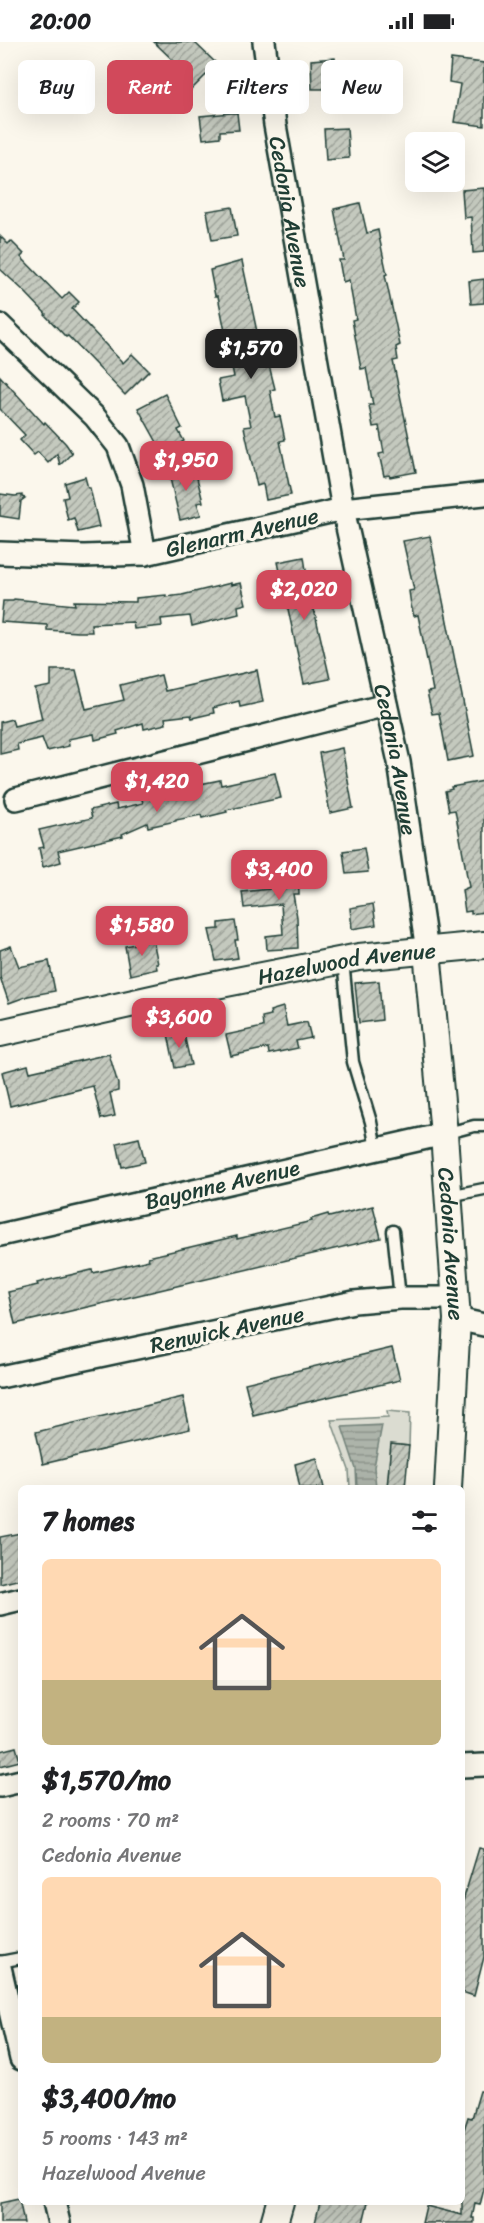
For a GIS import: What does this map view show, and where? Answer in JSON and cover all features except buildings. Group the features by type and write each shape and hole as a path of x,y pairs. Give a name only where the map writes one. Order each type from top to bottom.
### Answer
{"street":[{"name":"Cedonia Avenue","path":"264,42 275,124 342,509 399,762 427,951 444,1134 456,1309 448,1485"},
{"path":"0,325 95,417 118,446 132,485 145,554"},
{"name":"Glenarm Avenue","path":"0,553 84,556 145,554 342,509 484,494"},
{"path":"16,799 386,705"},
{"name":"Hazelwood Avenue","path":"0,1033 201,988 342,960 484,945"},
{"name":"Bayonne Avenue","path":"0,1235 444,1134"},
{"name":"Renwick Avenue","path":"0,1377 354,1302 400,1298 456,1309 484,1325"},
{"path":"0,1604 18,1600"},
{"path":"465,1766 484,1765"},
{"path":"0,1786 18,1782"},
{"path":"0,1965 18,2046"},
{"path":"55,2205 59,2223"},
{"path":"274,2223 279,2205"}],"lane":[{"path":"342,960 353,1062 371,1122 376,1149"},
{"path":"444,1134 474,1126 484,1126"},
{"path":"449,1196 484,1189"},
{"path":"393,1231 400,1298"},
{"path":"0,1965 18,1959"}],"shaded area":[{"path":"387,1411 410,1413 409,1446 391,1444 387,1485 350,1485 349,1470 331,1420 388,1417"},
{"path":"382,1425 374,1467 376,1485 357,1485 356,1469 342,1427"}]}
